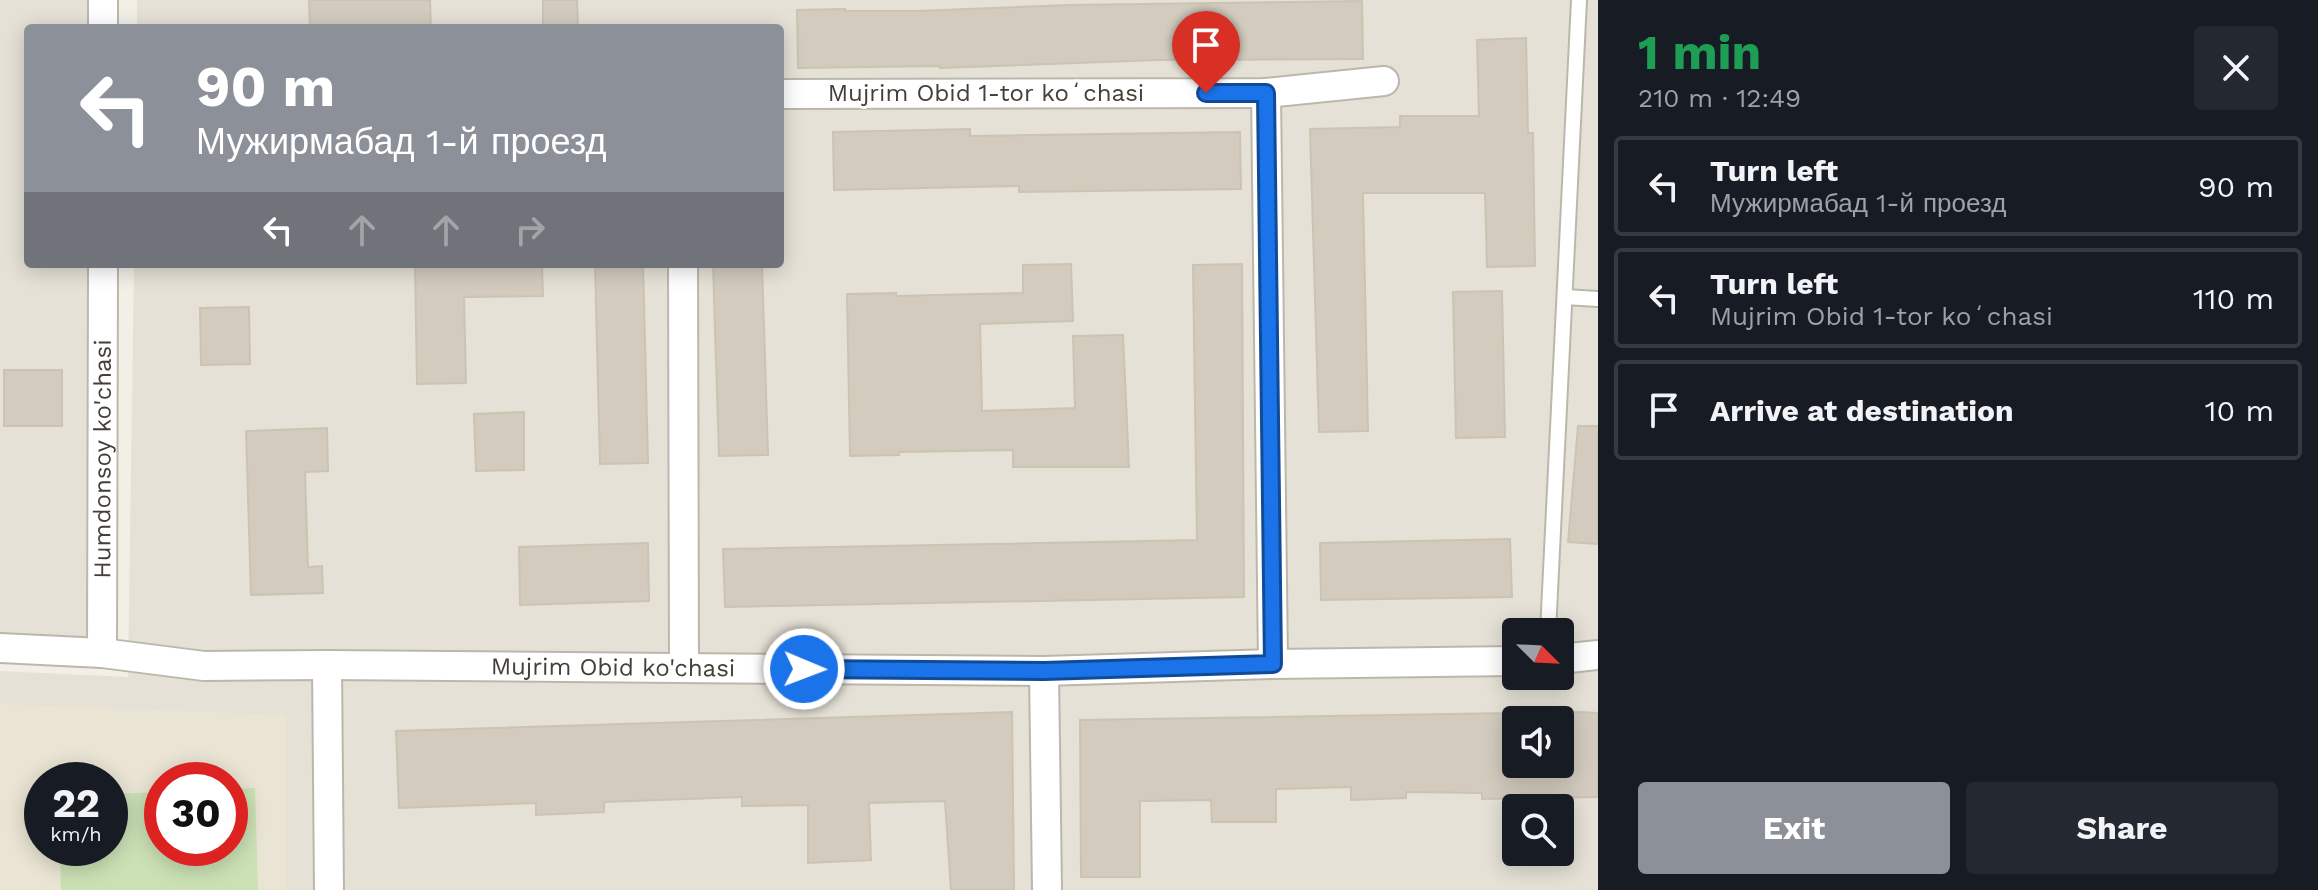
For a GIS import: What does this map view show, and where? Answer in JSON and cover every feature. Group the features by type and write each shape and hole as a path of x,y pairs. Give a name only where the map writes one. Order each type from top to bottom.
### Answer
{"street":[{"path":"103,0 103,24"},
{"name":"Mujrim Obid 1-tor koʻchasi","path":"784,94 1266,93 1384,81"},
{"path":"1266,93 1273,664"},
{"name":"Humdonsoy ko'chasi","path":"102,653 103,268"},
{"path":"683,268 684,668"},
{"name":"Mujrim Obid ko'chasi","path":"0,648 102,653 204,666 1044,671 1502,661"},
{"path":"1574,658 1598,655"},
{"path":"327,665 329,890"},
{"path":"1044,671 1047,890"}],"lane":[{"path":"1549,618 1579,0"},
{"path":"1565,297 1598,299"}],"shaded area":[{"path":"0,0 90,0 91,24 24,24 24,268 96,268 103,669 0,662"},
{"path":"137,0 1598,0 1598,890 0,890 0,671 128,677 134,268 784,268 784,24 137,24"},
{"path":"0,704 286,715 285,890 0,890"}],"green space":[{"path":"248,788 255,788 258,890 61,890 60,866 128,866 128,793 144,793 144,866 248,866"}],"building":[{"path":"309,0 430,0 431,24 310,24"},
{"path":"543,0 577,0 578,24 543,24"},
{"path":"1362,1 1363,59 798,68 797,10 918,11 1069,5"},
{"path":"1526,38 1528,133 1533,133 1535,266 1487,267 1485,193 1363,193 1368,431 1319,432 1310,129 1400,127 1400,116 1479,116 1477,40"},
{"path":"970,129 970,136 1240,132 1241,189 1019,192 1019,186 834,190 833,132"},
{"path":"1071,264 1073,321 980,324 982,411 1075,408 1073,336 1123,335 1129,467 1013,467 1013,450 850,456 847,294 1023,293 1023,265"},
{"path":"1242,264 1244,597 725,607 723,549 1197,540 1193,265"},
{"path":"415,268 542,268 543,296 464,297 466,383 417,384"},
{"path":"595,268 643,268 648,463 600,464"},
{"path":"713,268 762,268 768,455 719,456"},
{"path":"1502,291 1505,437 1456,438 1453,292"},
{"path":"249,307 250,364 201,365 200,308"},
{"path":"4,370 62,370 62,426 4,426"},
{"path":"524,412 524,470 476,471 474,414"},
{"path":"1578,426 1598,426 1598,544 1568,542"},
{"path":"327,428 328,471 305,472 308,567 322,566 323,593 251,595 246,431"},
{"path":"1510,539 1512,597 1321,600 1320,543"},
{"path":"648,543 649,601 520,605 519,547"},
{"path":"1012,712 1014,890 951,890 945,801 869,803 871,860 808,863 808,805 742,806 742,797 604,802 604,812 536,815 536,803 399,808 396,731"},
{"path":"1574,712 1598,713 1598,797 1502,794 1502,799 1482,799 1482,793 1406,792 1406,798 1351,800 1351,787 1276,789 1276,822 1212,822 1211,800 1140,801 1140,877 1081,877 1080,720 1502,713 1502,778 1574,778"}],"route":[{"path":"804,669 1044,671 1273,664 1266,93 1206,93"}]}
